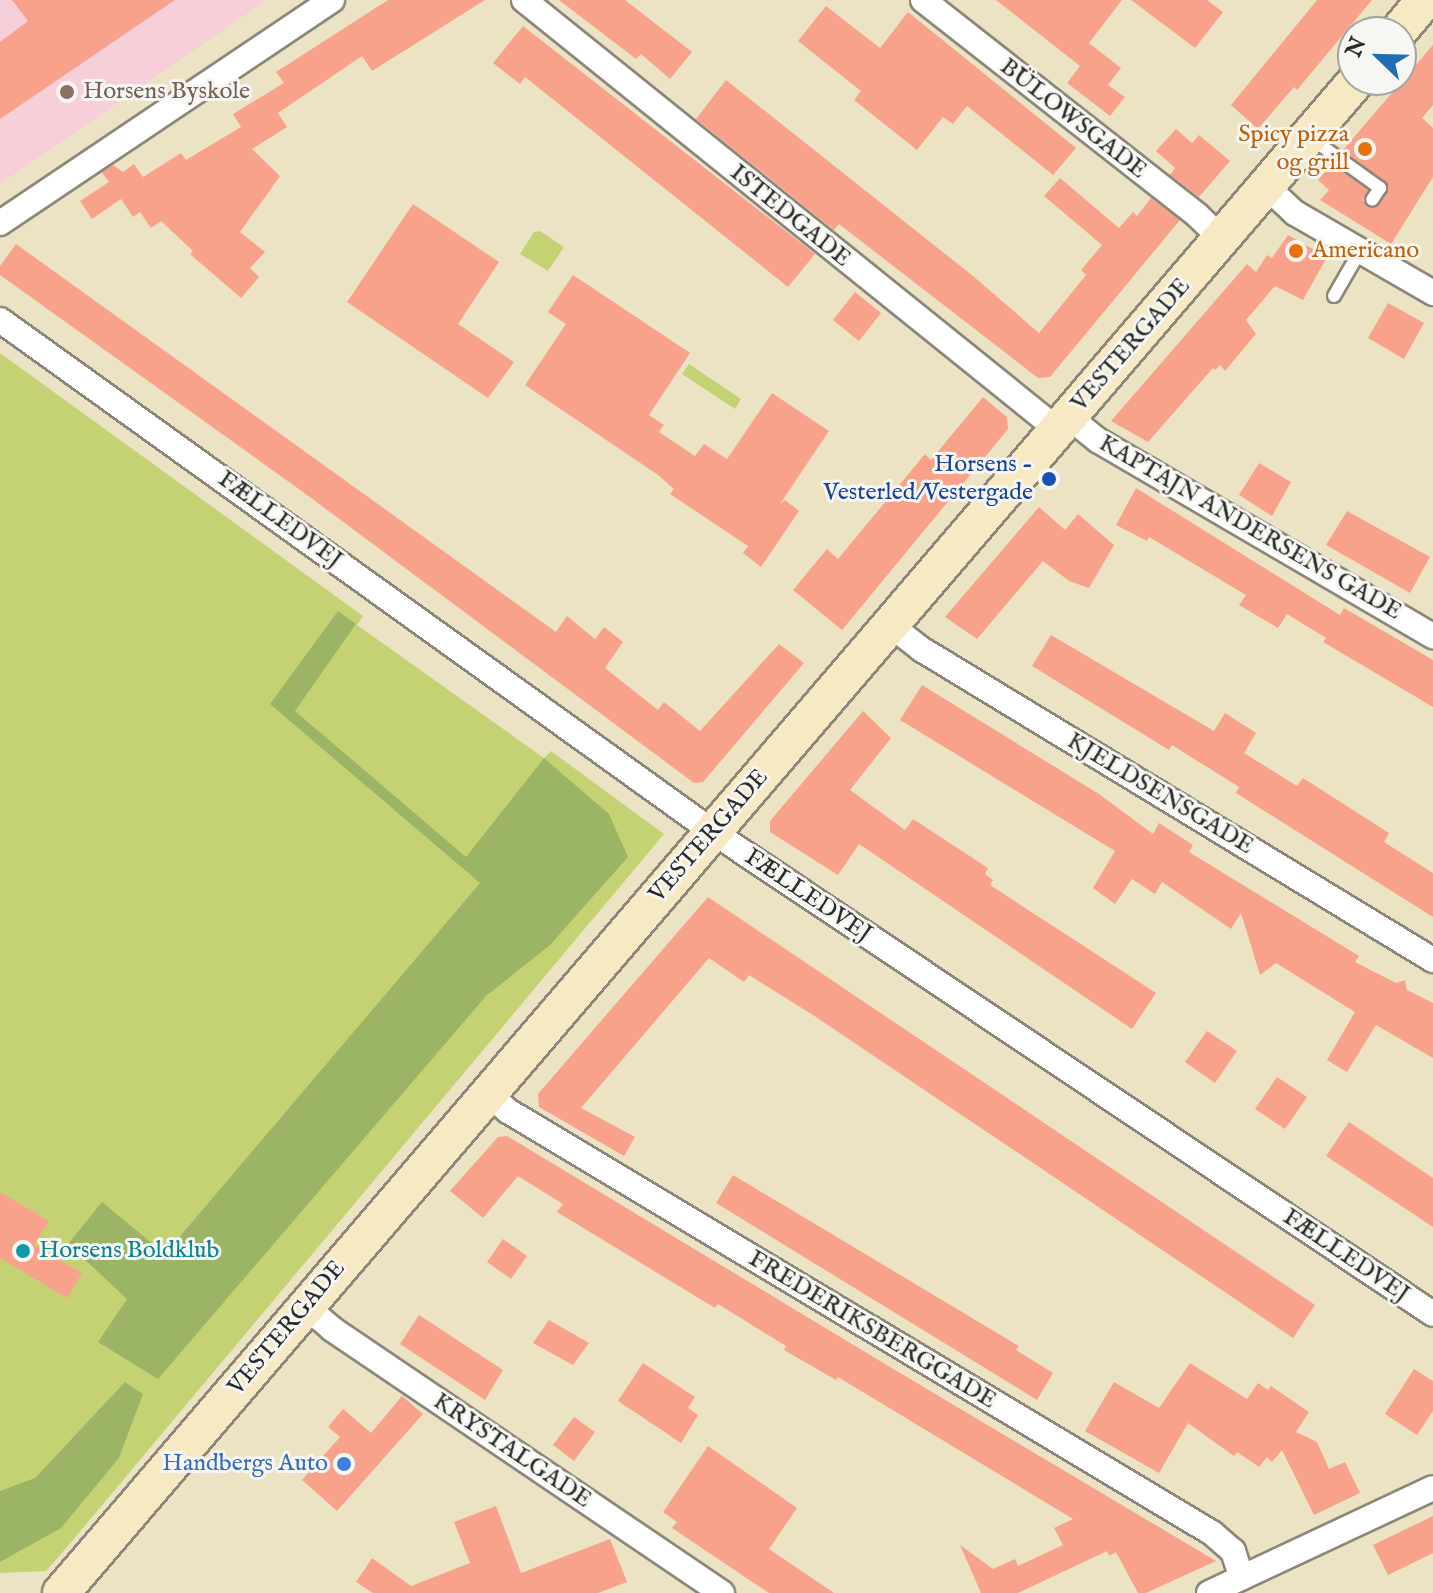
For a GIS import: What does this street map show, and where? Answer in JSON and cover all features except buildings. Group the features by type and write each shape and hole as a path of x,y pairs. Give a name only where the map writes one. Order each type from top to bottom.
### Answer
{"main road":[{"path":"1412,16 1425,0"},
{"name":"VESTERGADE","path":"61,1593 1344,96"}],"street":[{"path":"0,223 332,0"},
{"name":"ISTEDGADE","path":"524,0 1063,424"},
{"name":"BÜLOWSGADE","path":"923,0 1197,215 1222,239"},
{"path":"1267,187 1295,213 1433,293"},
{"name":"FÆLLEDVEJ","path":"0,320 713,832 1433,1314"},
{"name":"KAPTAJN ANDERSENS GADE","path":"1063,424 1099,441 1433,636"},
{"name":"KJELDSENSGADE","path":"889,624 934,657 1433,960"},
{"name":"FREDERIKSBERGGADE","path":"488,1093 508,1111 1212,1533 1233,1551 1242,1578"},
{"name":"KRYSTALGADE","path":"305,1306 332,1329 722,1593"},
{"path":"1209,1593 1433,1488"}],"lane":[{"path":"1309,137 1380,188 1372,200"},
{"path":"1334,296 1360,251"}],"shaded area":[{"name":"Horsens Byskole","path":"0,0 267,0 0,184"}],"green space":[{"path":"540,231 564,247 548,271 520,254 534,232"},
{"path":"0,353 363,616 357,625 544,758 551,751 664,834 46,1571 0,1573"},
{"path":"689,364 741,399 735,409 682,374"},
{"path":"338,611 356,624 295,711 466,857 544,758 609,814 628,857 550,945 486,996 158,1379 98,1342 127,1299 68,1244 102,1202 165,1254 480,883 270,704"},
{"path":"125,1382 143,1394 119,1458 61,1528 0,1562 0,1491 35,1478"}],"place":[{"name":"Horsens Byskole","path":"67,92"},
{"name":"Spicy pizza og grill","path":"1365,149"},
{"name":"Americano","path":"1296,251"},
{"name":"Horsens - Vesterled/Vestergade","path":"1049,479"},
{"name":"Horsens Boldklub","path":"23,1251"},
{"name":"Handbergs Auto","path":"344,1464"}]}
